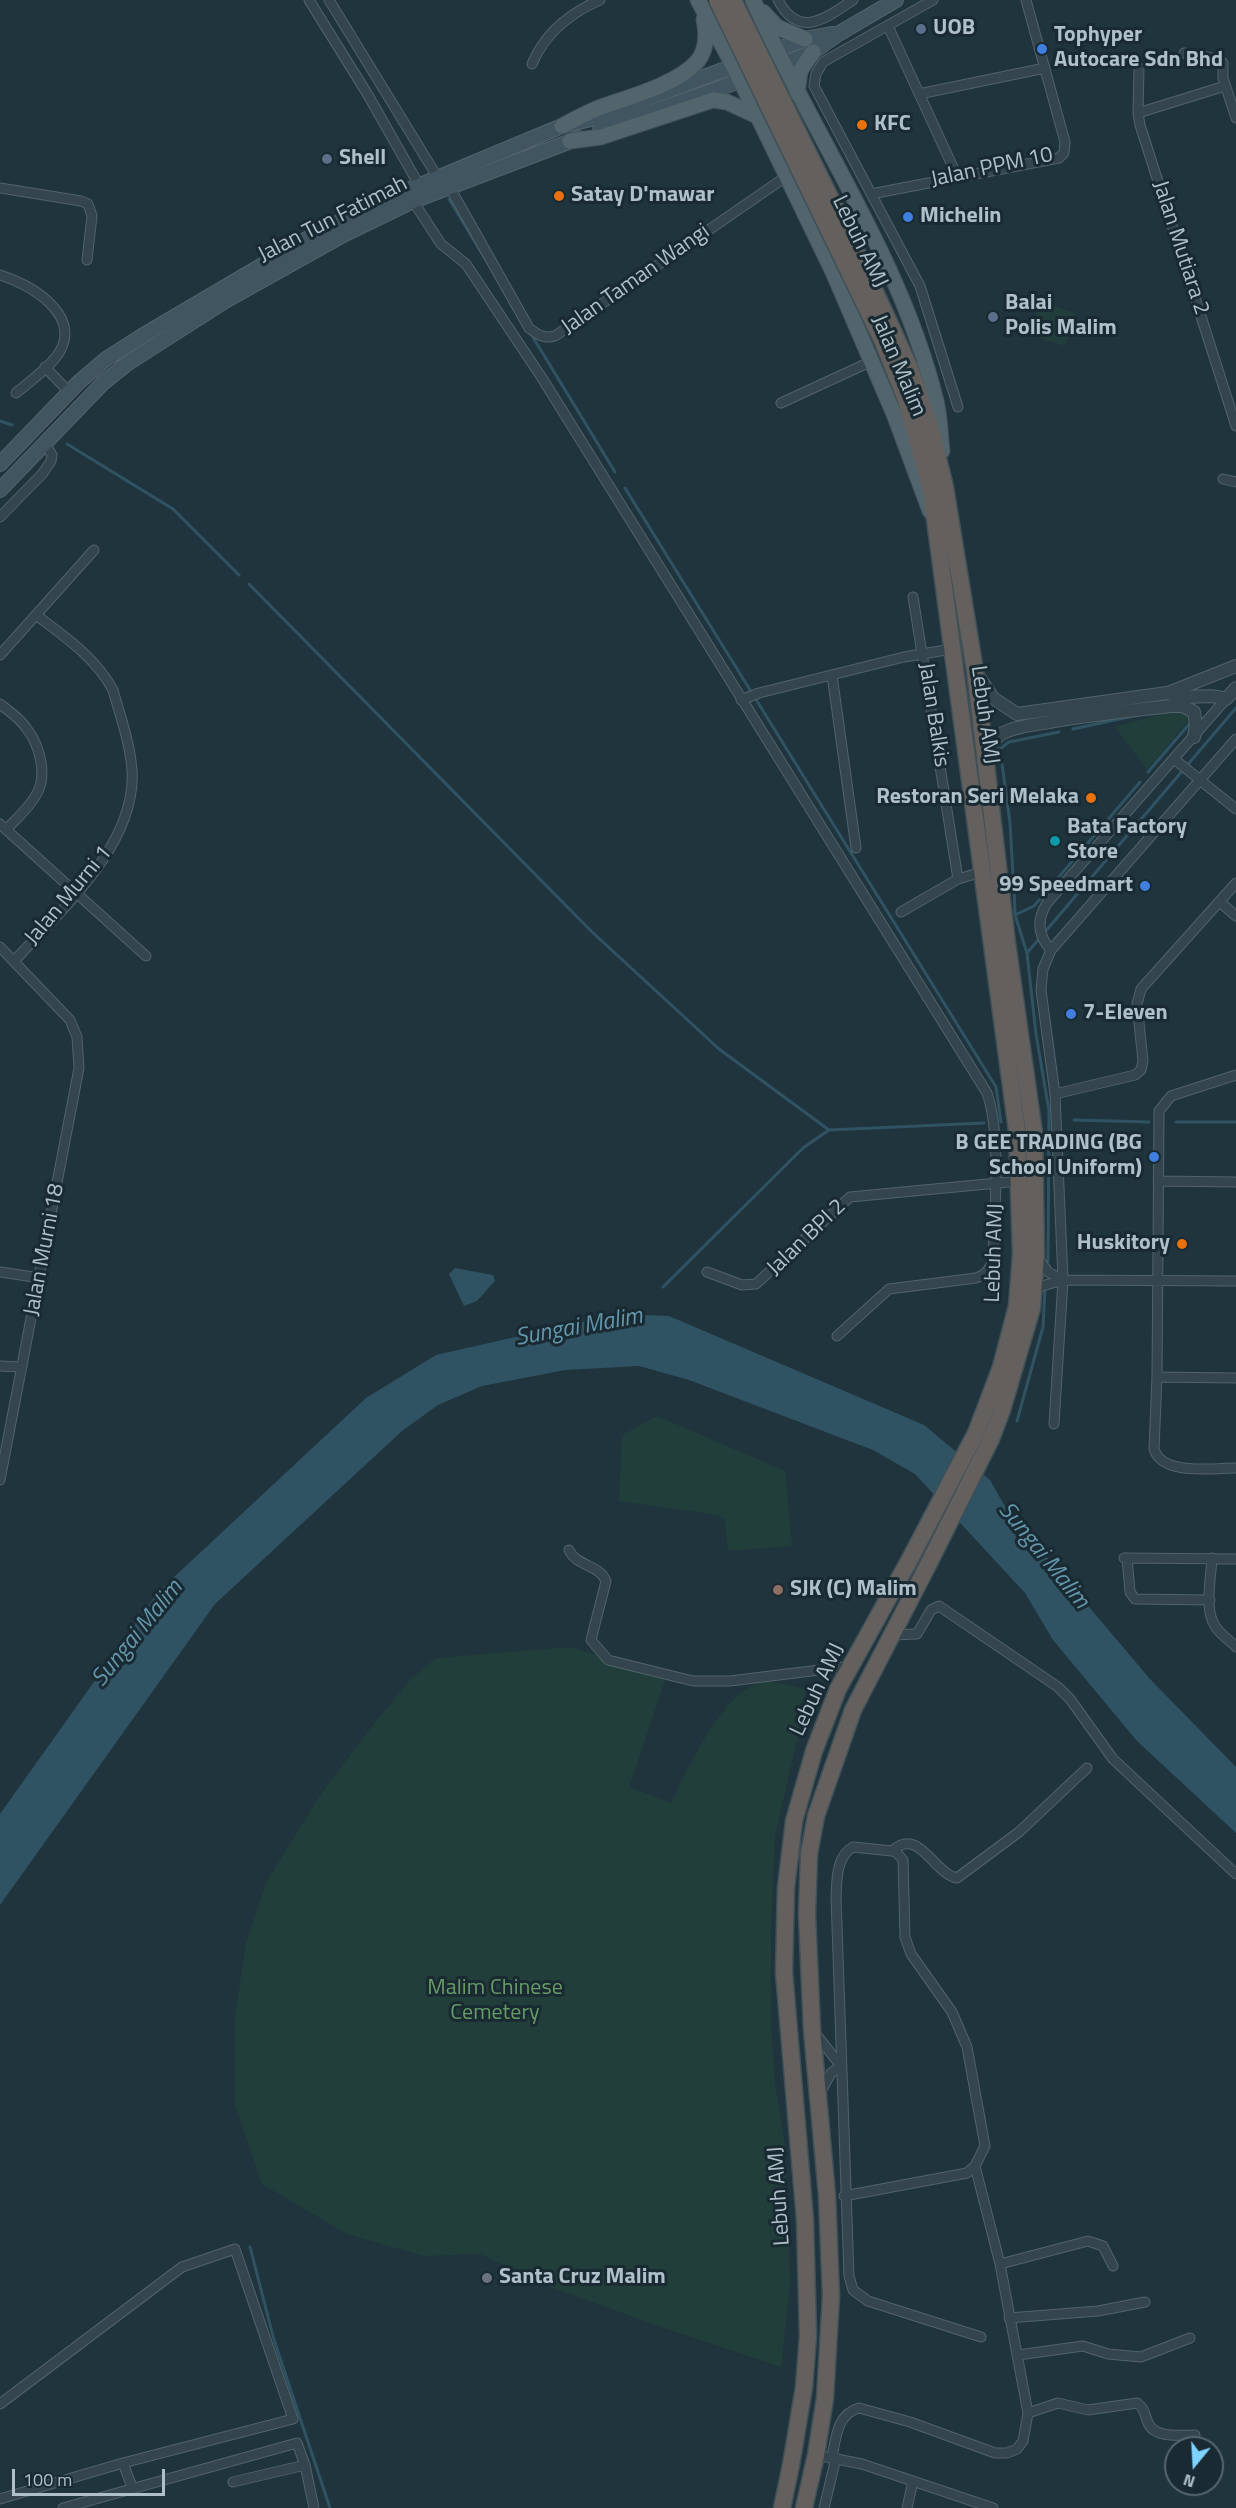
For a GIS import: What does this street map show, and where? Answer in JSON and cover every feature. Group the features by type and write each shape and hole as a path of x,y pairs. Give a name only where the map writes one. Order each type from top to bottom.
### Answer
{"highway":[{"name":"Lebuh AMJ","path":"717,0 878,331 901,366 906,400 923,457 936,528 1017,1131 1021,1254 1017,1306 983,1436 910,1559 838,1689 826,1717 794,1821 786,1888 784,1972 805,2220 808,2336 804,2387 782,2508"},
{"name":"Lebuh AMJ","path":"733,0 855,248 901,366 930,426 947,496 975,671 1007,943 1034,1133 1036,1244 1032,1308 1012,1378 983,1436 928,1565 853,1710 816,1816 809,1854 806,1893 812,2030 827,2195 831,2296 828,2457 804,2508"}],"main road":[{"path":"753,0 777,27 809,45"},
{"name":"Jalan Malim","path":"753,0 778,57 853,198 911,323 937,404 947,496"},
{"path":"737,74 838,33 886,2"},
{"path":"562,126 592,111 678,77 697,62 707,34 700,5"},
{"name":"Jalan Malim","path":"700,5 737,74 833,272 901,431 936,528"},
{"path":"797,93 800,72 809,45"},
{"name":"Jalan Tun Fatimah","path":"0,464 69,392 106,359 312,236 375,204 562,126 737,74"},
{"name":"Jalan Tun Fatimah","path":"0,490 90,394 128,363 225,301 343,235 412,201 737,74"},
{"path":"570,141 601,137 713,100 734,104 757,116"}],"street":[{"path":"309,0 419,185"},
{"path":"329,0 438,178"},
{"path":"532,64 540,46 561,23 600,0"},
{"path":"778,0 786,14 801,22 820,21 853,0"},
{"path":"933,0 823,62 814,80 814,86 920,286 958,407"},
{"name":"Jalan PPM 10","path":"871,194 1059,158 1064,153 1065,142 1026,0"},
{"path":"888,26 957,176"},
{"path":"1184,53 1220,60 1223,63 1223,78 1236,118"},
{"path":"919,94 1045,68"},
{"name":"Jalan Mutiara 2","path":"1139,68 1138,113 1236,426"},
{"path":"1138,113 1225,86"},
{"name":"Jalan Taman Wangi","path":"449,186 529,328 537,335 547,338 555,336 787,176"},
{"path":"0,188 88,204 92,216 87,260"},
{"path":"412,201 437,238 466,264 495,305 751,697 987,1094 994,1118 993,1261 984,1275 976,1278 889,1289 837,1336"},
{"path":"0,275 17,280 46,300 63,319 66,331 65,342 59,354 16,393"},
{"path":"781,403 872,361"},
{"path":"45,367 69,392"},
{"path":"0,517 48,467 52,455 44,442"},
{"path":"1223,479 1236,482"},
{"path":"0,655 94,550"},
{"name":"Jalan Balkis","path":"913,597 958,879"},
{"name":"Jalan Murni 1","path":"15,960 77,892 110,849 129,802 132,768 113,690 108,680 73,644 36,615"},
{"path":"751,697 832,675 952,649"},
{"path":"986,761 987,752 1002,733 1169,700 1236,666"},
{"path":"975,671 993,698 1017,714 1169,700 1180,703 1183,697 1209,695 1226,699"},
{"path":"832,675 856,848"},
{"path":"1051,950 1043,940 1038,925 1041,912 1047,903 1178,761 1194,737 1236,687"},
{"path":"1169,700 1194,712 1196,725 1194,737"},
{"path":"0,704 27,727 41,761 42,776 37,794 3,827 146,956"},
{"path":"1054,1424 1063,1280 1055,1094 1041,990 1042,969 1051,950 1236,739"},
{"path":"1178,761 1236,809"},
{"path":"901,912 958,879 982,872"},
{"path":"1055,1094 1135,1075 1141,1070 1143,1061 1138,995 1141,989 1236,883"},
{"path":"1220,902 1236,916"},
{"path":"0,947 15,960"},
{"name":"Jalan Murni 18","path":"0,1480 80,1068 77,1037 70,1020 15,960"},
{"path":"1236,1074 1171,1096 1159,1112 1157,1377 1154,1449 1156,1457 1165,1464 1175,1467 1236,1468"},
{"name":"Jalan BPI 2","path":"707,1272 742,1286 756,1284 850,1197 861,1194 995,1185 1019,1181"},
{"path":"1158,1181 1236,1182"},
{"path":"1036,1244 1042,1267 1063,1280"},
{"path":"0,1272 39,1278"},
{"path":"1033,1293 1042,1286 1063,1280 1236,1281"},
{"path":"0,1366 22,1367"},
{"path":"1157,1377 1236,1378"},
{"path":"569,1550 578,1562 598,1570 606,1581 591,1640 608,1660 673,1677 708,1682 730,1682 852,1666"},
{"path":"1210,1600 1135,1599 1130,1592 1126,1558 1236,1559"},
{"path":"1212,1558 1210,1600 1214,1625 1236,1647"},
{"path":"892,1635 917,1634 931,1610 939,1606 1058,1687 1070,1699 1113,1759 1236,1874"},
{"path":"892,1851 903,1843 916,1845 948,1875 957,1878 1019,1832 1087,1768"},
{"path":"844,2196 967,2174 975,2166 985,2146 967,2047 952,2012 911,1954 905,1937 903,1860 892,1851 854,1847 842,1857 839,1865 836,1896 844,2196 849,2276 853,2290 868,2301 981,2337"},
{"path":"812,2030 841,2066"},
{"path":"818,2099 823,2084 831,2073 841,2066"},
{"path":"824,2508 828,2457 838,2427 851,2410 858,2408 910,2422 995,2453 1017,2449 1023,2441 1028,2413 1018,2355 1000,2264 975,2166"},
{"path":"1000,2264 1089,2241 1103,2246 1113,2266"},
{"path":"0,2404 182,2267 235,2249 293,2419 123,2463 0,2499"},
{"path":"1009,2318 1098,2312 1144,2302"},
{"path":"1018,2355 1083,2346 1107,2354 1141,2357 1190,2338"},
{"path":"1028,2413 1058,2403 1088,2410 1137,2403 1144,2409 1149,2426 1156,2431 1167,2434 1195,2435"},
{"path":"63,2508 297,2443 305,2465 314,2508"},
{"path":"828,2457 913,2481 993,2508"},
{"path":"123,2463 132,2487"},
{"path":"233,2482 305,2465"},
{"path":"907,2508 913,2481"}],"green space":[{"path":"1040,302 1075,313 1065,346 1030,335"},
{"path":"1176,710 1188,714 1187,722 1147,770 1115,727"},
{"path":"657,1416 785,1471 792,1546 728,1551 725,1520 718,1515 619,1501 622,1435"},
{"name":"Malim Chinese Cemetery","path":"570,1647 666,1677 629,1787 671,1803 709,1731 736,1698 751,1687 766,1682 781,1683 807,1690 794,1719 800,1726 775,1836 771,1929 771,2021 775,2084 785,2146 790,2282 781,2367 548,2286 480,2254 424,2256 347,2234 262,2184 235,2105 235,2017 246,1943 267,1881 321,1794 410,1680 436,1658"}],"water":[{"path":"455,1268 493,1275 495,1281 477,1301 464,1306 449,1274"},
{"name":"Sungai Malim","path":"617,1314 669,1316 924,1425 990,1480 1007,1510 1150,1679 1236,1767 1236,1833 1137,1741 1053,1640 1025,1593 915,1474 873,1450 689,1380 639,1366 565,1370 482,1386 438,1405 402,1431 215,1604 0,1905 0,1814 158,1592 366,1398 436,1355"}],"waterway":[{"path":"449,199 487,262"},
{"path":"531,334 615,472"},
{"path":"0,421 12,425"},
{"path":"67,444 173,509 239,575"},
{"path":"625,488 996,1087 1001,1122"},
{"path":"249,584 591,931 719,1049 829,1130"},
{"path":"1027,953 1236,708"},
{"path":"1073,729 1133,716"},
{"path":"1148,772 1191,722"},
{"path":"1013,875 1010,823 1000,749 1009,742 1059,732"},
{"path":"1015,915 1034,906 1140,782"},
{"path":"1014,885 1015,915 1027,953 1036,1034 1049,1111 1048,1261"},
{"path":"1074,1120 1149,1122"},
{"path":"1176,1122 1236,1122"},
{"path":"663,1287 803,1148 829,1130 984,1123"},
{"path":"1017,1421 1043,1327 1045,1289"},
{"path":"250,2247 274,2340 330,2508"}],"place":[{"name":"UOB","path":"921,29"},
{"name":"Tophyper Autocare Sdn Bhd","path":"1042,49"},
{"name":"KFC","path":"862,125"},
{"name":"Shell","path":"327,159"},
{"name":"Satay D'mawar","path":"559,196"},
{"name":"Michelin","path":"908,217"},
{"name":"Balai Polis Malim","path":"993,317"},
{"name":"Restoran Seri Melaka","path":"1091,798"},
{"name":"Bata Factory Store","path":"1055,841"},
{"name":"99 Speedmart","path":"1145,886"},
{"name":"7-Eleven","path":"1071,1014"},
{"name":"B GEE TRADING (BG School Uniform)","path":"1154,1157"},
{"name":"Huskitory","path":"1182,1244"},
{"name":"SJK (C) Malim","path":"778,1590"},
{"name":"Santa Cruz Malim","path":"487,2278"}]}
